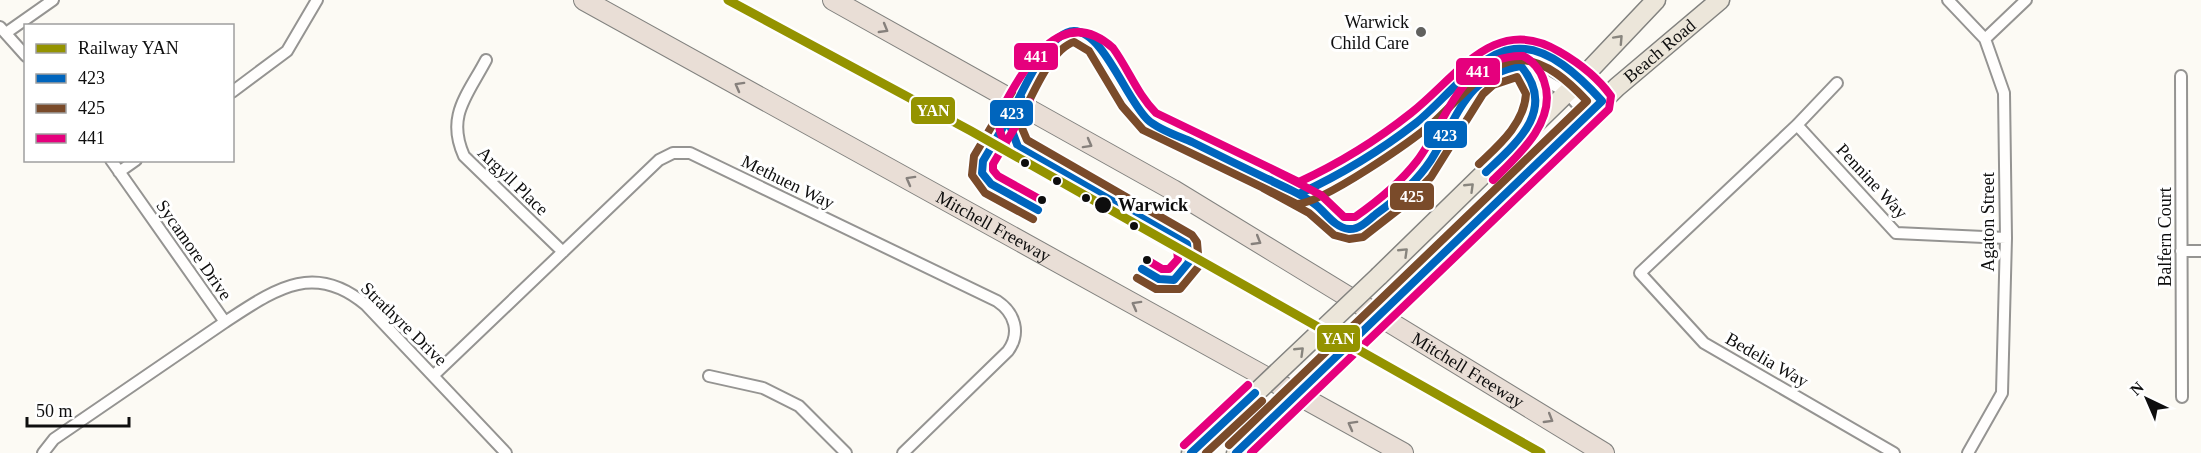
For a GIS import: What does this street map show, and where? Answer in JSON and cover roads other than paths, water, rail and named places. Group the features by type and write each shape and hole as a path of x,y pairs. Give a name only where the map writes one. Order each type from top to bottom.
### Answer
{"highway":[{"name":"Mitchell Freeway","path":"584,0 1403,453"},
{"name":"Mitchell Freeway","path":"833,0 1173,190 1604,453"}],"main road":[{"name":"Beach Road","path":"1191,453 1520,139 1656,0"},
{"name":"Beach Road","path":"1236,453 1406,292 1587,115 1720,0"},
{"path":"1520,139 1537,98 1534,82 1521,66"}],"street":[{"path":"24,54 3,30 52,0"},
{"path":"234,91 287,51 317,0"},
{"name":"Agaton Street","path":"1948,0 1985,39 2004,93 2006,238 2002,393 1968,453"},
{"path":"1985,39 2026,0"},
{"path":"1438,104 1481,66 1504,51 1515,49 1526,50 1563,65 1582,78 1602,101"},
{"name":"Argyll Place","path":"486,60 456,118 456,139 464,156 563,252"},
{"path":"1471,90 1500,70 1521,66 1567,93 1587,115"},
{"name":"Balfern Court","path":"2181,76 2182,398"},
{"path":"1797,125 1837,83"},
{"name":"Pennine Way","path":"1797,125 1896,234 2006,238"},
{"name":"Bedelia Way","path":"1797,125 1640,273 1704,343 1894,453"},
{"name":"Methuen Way","path":"434,375 659,160 673,153 684,152 695,154 1004,306 1012,317 1015,327 1011,347 903,453"},
{"name":"Sycamore Drive","path":"43,453 54,439 225,322 112,162"},
{"path":"120,172 133,162"},
{"path":"2181,251 2201,251"},
{"name":"Strathyre Drive","path":"225,322 277,290 290,285 303,282 331,284 344,289 366,305 506,453"},
{"path":"709,376 763,388 799,406 846,453"}],"rail line":[{"name":"YAN","path":"728,0 971,131 1541,453"}],"place":[{"name":"Warwick Child Care","path":"1421,32"},
{"name":"Warwick","path":"1103,205"}]}
